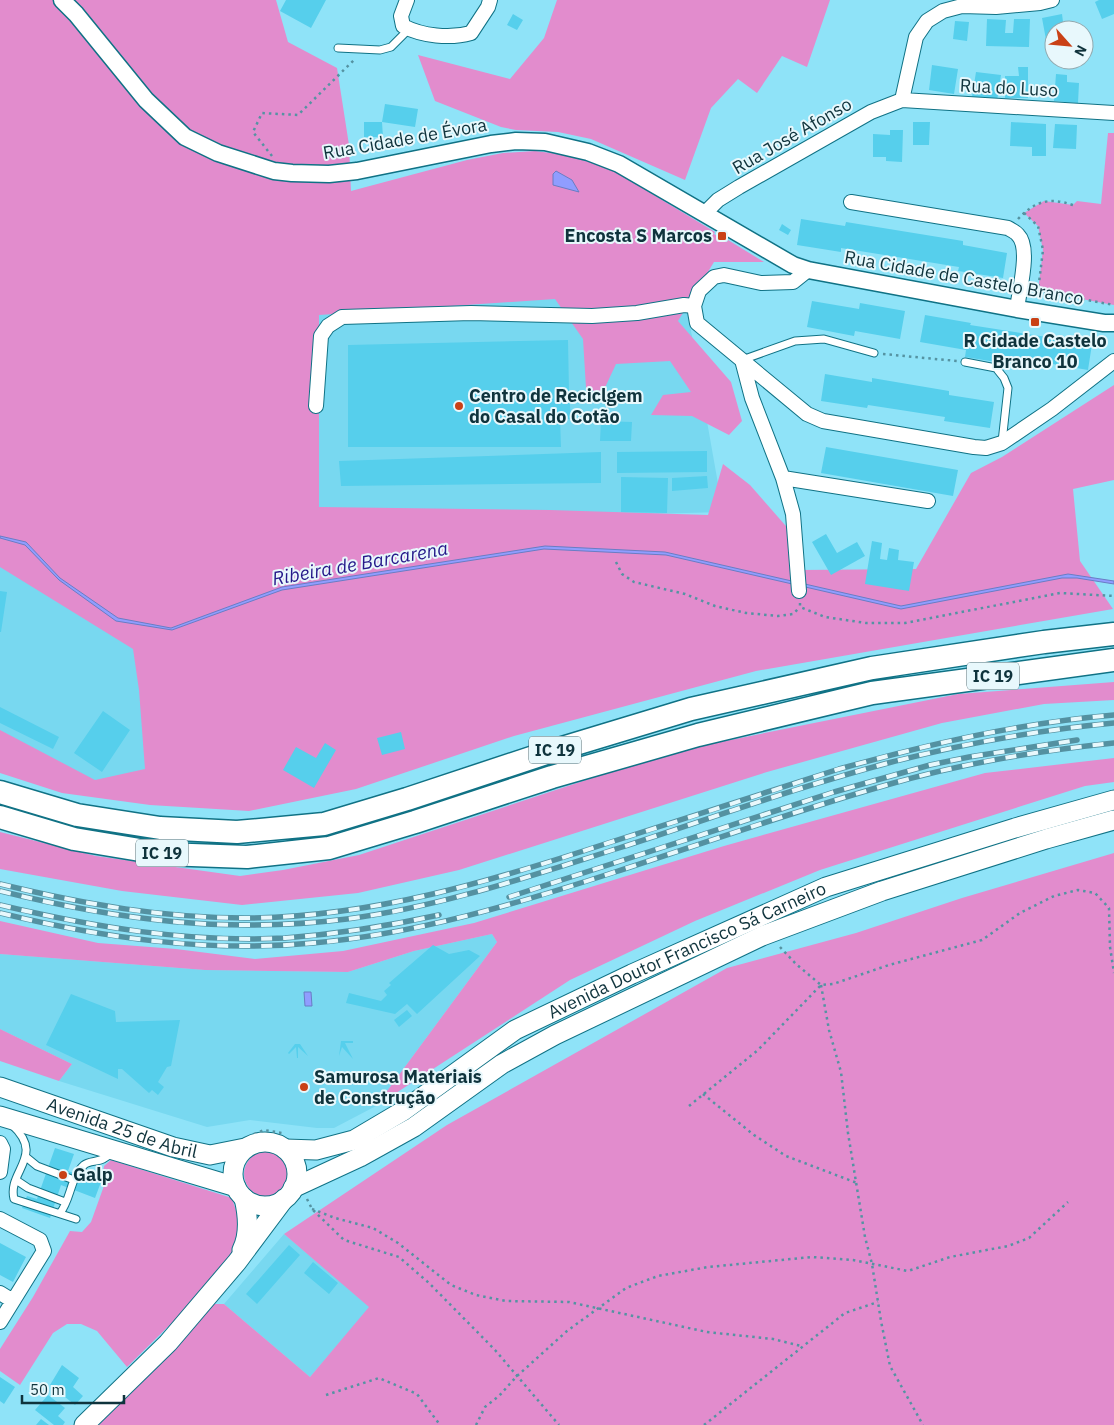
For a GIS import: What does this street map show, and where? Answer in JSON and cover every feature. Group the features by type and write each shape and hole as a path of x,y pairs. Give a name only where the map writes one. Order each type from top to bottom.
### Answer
{"highway":[{"name":"IC 19","path":"0,792 77,814 160,828 237,832 324,824 407,799 548,752 691,709 872,668 1044,642 1114,634"},
{"name":"IC 19","path":"0,817 74,839 164,854 247,857 329,848 552,777 708,733 872,693 1114,660"}],"main road":[{"name":"Avenida Doutor Francisco Sá Carneiro","path":"286,1142 316,1150 354,1140 403,1111 515,1030 632,974 826,887 1015,828 1114,800"},
{"name":"Avenida Doutor Francisco Sá Carneiro","path":"294,1190 360,1158 414,1127 502,1064 556,1035 772,932 882,891 1046,839 1114,820"},
{"name":"Avenida 25 de Abril","path":"0,1087 174,1147 210,1155 247,1142"},
{"name":"Avenida 25 de Abril","path":"2,1117 166,1165 240,1192"},
{"path":"84,1425 168,1343 236,1262 294,1190 296,1167 286,1142 276,1144 247,1142 238,1156 234,1166 233,1177 247,1210 248,1226 245,1245 236,1262"},
{"path":"240,1192 253,1203 264,1206 275,1204 294,1190"}],"street":[{"name":"Rua Cidade de Évora","path":"62,0 76,14 161,116 185,137 218,153 274,171 329,174 357,171 491,144 545,142 588,152 618,164 801,267"},
{"path":"407,0 401,16 403,26 415,32 460,36 471,33 488,7 490,0"},
{"path":"902,100 916,38 927,20 943,11 962,6 996,7 1052,0"},
{"name":"Rua José Afonso","path":"705,213 718,200 739,187 871,112 902,100"},
{"name":"Rua do Luso","path":"902,100 1114,113"},
{"path":"851,202 1008,228 1018,234 1024,244 1024,255 1017,309"},
{"path":"316,406 321,336 328,326 342,317 471,313 592,316 637,313 689,306 699,291 714,277 724,275 761,282 793,282 801,267"},
{"name":"Rua Cidade de Castelo Branco","path":"801,267 1017,309 1114,323"},
{"path":"689,306 697,323 807,414 824,421 974,447 986,448 1002,442 1052,409 1114,361"},
{"path":"742,360 752,398 782,478 793,514 799,591"},
{"path":"782,478 928,501"},
{"path":"0,1143 3,1149 0,1172"},
{"path":"0,1219 40,1240 44,1250 0,1322"},
{"path":"0,1293 14,1301"}],"lane":[{"path":"338,48 380,50 391,47 409,29"},
{"path":"742,360 795,342 824,339 874,353"},
{"path":"965,362 996,368 1004,378 1008,388 1002,442"},
{"path":"2,1117 16,1129 26,1145 26,1157 12,1192 14,1199 76,1219"},
{"path":"60,1213 64,1208 74,1180 85,1163 102,1160 116,1151"},
{"path":"26,1157 37,1166 74,1180"},
{"path":"16,1180 28,1188 65,1202"}],"path":[{"path":"273,162 272,154 253,132 262,113 298,115 364,49"},
{"path":"1008,228 1028,208 1044,201 1062,201 1073,205"},
{"path":"1024,212 1038,226 1043,250 1038,291 1114,305"},
{"path":"874,353 965,362"},
{"path":"616,562 622,574 634,582 685,594 715,606 746,614 778,616 793,614 800,607 799,591"},
{"path":"800,607 826,617 866,623 905,622 1060,593 1114,596"},
{"path":"689,1106 758,1050 821,985 833,984 889,965 982,940 1020,913 1054,896 1078,890 1095,893 1109,908 1110,947 1114,973"},
{"path":"772,932 778,945 796,964 821,985 829,1030 840,1072 865,1237 872,1264 890,1366 922,1425"},
{"path":"703,1094 754,1135 786,1156 856,1183"},
{"path":"247,1142 264,1130 276,1131 286,1142"},
{"path":"294,1190 306,1198 312,1209 344,1240 399,1257 429,1283 495,1350 516,1377 560,1425"},
{"path":"476,1425 486,1407 516,1377 567,1331 626,1288 658,1276 708,1267 812,1257 872,1264 908,1271 950,1257 1008,1246 1028,1238 1068,1202"},
{"path":"312,1209 335,1218 373,1228 398,1243 451,1285 476,1294 506,1301 569,1302 707,1332 773,1339 801,1346"},
{"path":"704,1425 801,1346 845,1313 878,1302"},
{"path":"326,1395 379,1378 417,1394 440,1425"}],"shaded area":[{"path":"0,0 276,0 288,42 337,68 349,145 351,191 467,160 503,153 535,151 559,154 611,169 715,232 714,234 727,242 728,240 764,262 714,262 678,321 731,382 742,421 729,435 692,416 651,415 663,395 691,392 670,361 616,364 602,394 586,388 583,339 555,299 319,315 319,507 550,510 708,515 723,464 750,485 799,541 800,570 916,569 971,473 1002,457 1114,385 1114,480 1073,489 1080,561 1113,609 756,671 514,736 356,789 249,811 150,805 62,793 0,773 0,730 95,780 145,769 139,690 133,649 0,567"},
{"path":"557,0 830,0 807,67 782,56 757,93 738,79 711,108 685,180 591,139 558,132 516,130 501,127 435,101 418,55 510,79 544,38"},
{"path":"1108,133 1114,133 1114,305 1038,291 1043,250 1038,226 1024,213 1044,201 1073,205 1077,201 1101,204"},
{"path":"684,291 723,512 306,523 288,297"},
{"path":"0,560 153,649 152,753 135,792 69,787 0,747"},
{"path":"1114,682 1114,700 1044,704 942,723 767,772 459,870 358,893 242,905 122,891 0,869 0,832 96,856 240,876 283,870 359,855 671,752 958,694"},
{"path":"1114,758 1114,782 1085,786 820,870 695,921 570,980 376,1106 497,942 492,934 414,951 348,972 205,970 0,954 0,921 98,943 176,949 255,959 343,951 474,923 724,846 985,773"},
{"path":"1114,853 1114,1425 97,1425 213,1304 224,1304 310,1377 369,1307 284,1234 447,1125 727,968 856,933 962,898"},
{"path":"492,934 497,942 376,1106 334,1128 317,1128 250,1120 207,1127 59,1081 72,1064 0,1029 0,954 205,970 348,972 414,951"},
{"path":"0,1029 72,1064 59,1081 0,1061"},
{"path":"263,1151 271,1151 280,1155 286,1161 290,1174 286,1187 280,1193 271,1197 263,1197 254,1193 248,1187 244,1178 244,1170 248,1161 254,1155"},
{"path":"111,1160 232,1198 239,1220 236,1243 225,1266 185,1310 127,1367 97,1331 81,1324 67,1324 53,1333 20,1385 0,1371 0,1349 33,1297 70,1231 82,1232 91,1222 105,1183 102,1178 104,1166"},
{"path":"284,1234 370,1307 310,1377 224,1304"}],"water":[{"path":"556,171 572,180 579,192 553,185 553,174"},
{"path":"0,536 26,542 60,578 118,618 171,628 282,587 545,546 665,552 901,606 1068,574 1114,581 1114,584 1077,578 1062,578 901,609 666,555 544,549 282,590 172,630 116,621 59,580 25,545 0,538"},
{"path":"304,992 311,992 312,1006 305,1006"}],"building":[{"path":"286,0 326,0 311,28 280,11"},
{"path":"1099,0 1114,0 1114,14 1102,19 1095,2"},
{"path":"513,14 523,20 517,30 507,25"},
{"path":"1062,14 1063,20 1044,20 1044,29 1042,18"},
{"path":"987,19 1006,20 1005,33 1013,33 1014,19 1030,19 1029,47 986,46"},
{"path":"955,21 969,22 967,41 953,39"},
{"path":"932,65 958,69 954,94 929,90"},
{"path":"1018,67 1028,67 1028,98 1005,98 1005,76 1019,76"},
{"path":"976,72 1001,75 997,101 972,97"},
{"path":"1056,74 1067,75 1067,82 1079,83 1078,103 1054,101"},
{"path":"385,104 418,109 415,127 382,122"},
{"path":"364,122 382,122 383,137 364,137"},
{"path":"913,122 930,122 929,145 913,145"},
{"path":"1011,122 1046,124 1046,156 1032,156 1032,147 1010,146"},
{"path":"1055,124 1077,125 1076,149 1053,148"},
{"path":"890,130 903,130 902,162 886,161 886,157 873,157 873,134 890,135"},
{"path":"801,219 845,226 846,222 963,241 963,245 1007,253 1003,278 958,271 959,267 841,248 841,252 797,245"},
{"path":"782,224 791,230 788,235 779,230"},
{"path":"812,301 859,309 860,303 905,311 900,339 855,331 854,336 807,327"},
{"path":"925,315 971,323 970,325 1092,344 1088,370 1041,362 1040,369 965,357 966,350 920,342"},
{"name":"Centro de Reciclgem do Casal do Cotão","path":"568,340 571,419 560,419 561,447 348,447 348,345"},
{"path":"825,374 872,382 872,378 949,391 949,395 994,402 990,428 944,421 945,417 868,405 867,408 821,401"},
{"path":"601,421 632,422 631,441 600,441"},
{"path":"826,447 958,470 953,496 821,473"},
{"path":"707,451 707,472 617,473 617,452"},
{"path":"601,452 601,483 341,486 339,461"},
{"path":"707,476 708,488 672,491 672,478"},
{"path":"621,477 668,478 667,513 621,512"},
{"path":"826,534 837,553 857,542 865,556 831,575 812,542"},
{"path":"872,541 882,543 880,559 887,560 889,548 899,550 898,560 914,562 909,591 865,584"},
{"path":"0,591 7,592 1,632 0,632"},
{"path":"0,707 59,737 53,749 0,723"},
{"path":"103,711 130,730 102,772 74,753"},
{"path":"401,732 405,749 382,755 377,738"},
{"path":"325,743 336,750 314,788 283,770 296,747 316,758"},
{"path":"433,945 449,954 469,950 480,956 417,1014 407,1004 395,1014 346,1003 349,993 381,1001 387,995 384,991 391,985 389,983"},
{"path":"71,994 115,1011 116,1022 180,1020 171,1066 167,1067 158,1082 164,1087 158,1095 152,1090 149,1093 122,1069 118,1069 118,1079 46,1045"},
{"path":"407,1010 412,1016 399,1027 394,1020"},
{"path":"341,1041 353,1041 353,1043 345,1043 353,1059 342,1047 339,1056"},
{"path":"295,1044 300,1044 308,1056 298,1047 298,1058 296,1047 289,1054"},
{"name":"Galp","path":"55,1148 74,1154 68,1171 101,1182 95,1198 61,1185 50,1218 22,1208 27,1196 37,1199"},
{"path":"0,1243 26,1257 13,1282 0,1275"},
{"path":"289,1245 300,1255 257,1304 246,1294"},
{"path":"313,1262 338,1283 329,1294 304,1273"},
{"path":"62,1365 79,1378 73,1387 83,1396 75,1405 50,1385"},
{"path":"0,1377 15,1387 4,1404 0,1401"},
{"path":"48,1395 65,1408 58,1416 65,1422 63,1425 54,1425 35,1410"},
{"path":"41,1419 49,1425 36,1425"}],"railway":[{"path":"0,884 94,904 189,916 253,918 299,916 344,911 433,894 477,883 695,816 839,769 907,751 1009,729 1114,715"},
{"path":"0,891 87,910 172,922 259,925 347,919 382,914 450,899 552,869 787,793 888,763 1000,738 1114,723"},
{"path":"509,897 834,792 930,765 1077,740"},
{"path":"0,913 78,930 156,941 195,944 274,946 351,939 428,925 503,906 615,872 815,806 911,778 997,759 1114,743"},
{"path":"0,905 70,920 141,932 177,936 249,939 285,938 343,932 439,915"}],"place":[{"name":"Encosta S Marcos","path":"722,236"},
{"name":"R Cidade Castelo Branco 10","path":"1035,322"},
{"name":"Centro de Reciclgem do Casal do Cotão","path":"459,406"},
{"name":"Samurosa Materiais de Construção","path":"304,1087"},
{"name":"Galp","path":"63,1175"}],"water label":[{"name":"Ribeira de Barcarena","path":"360,563"}]}
